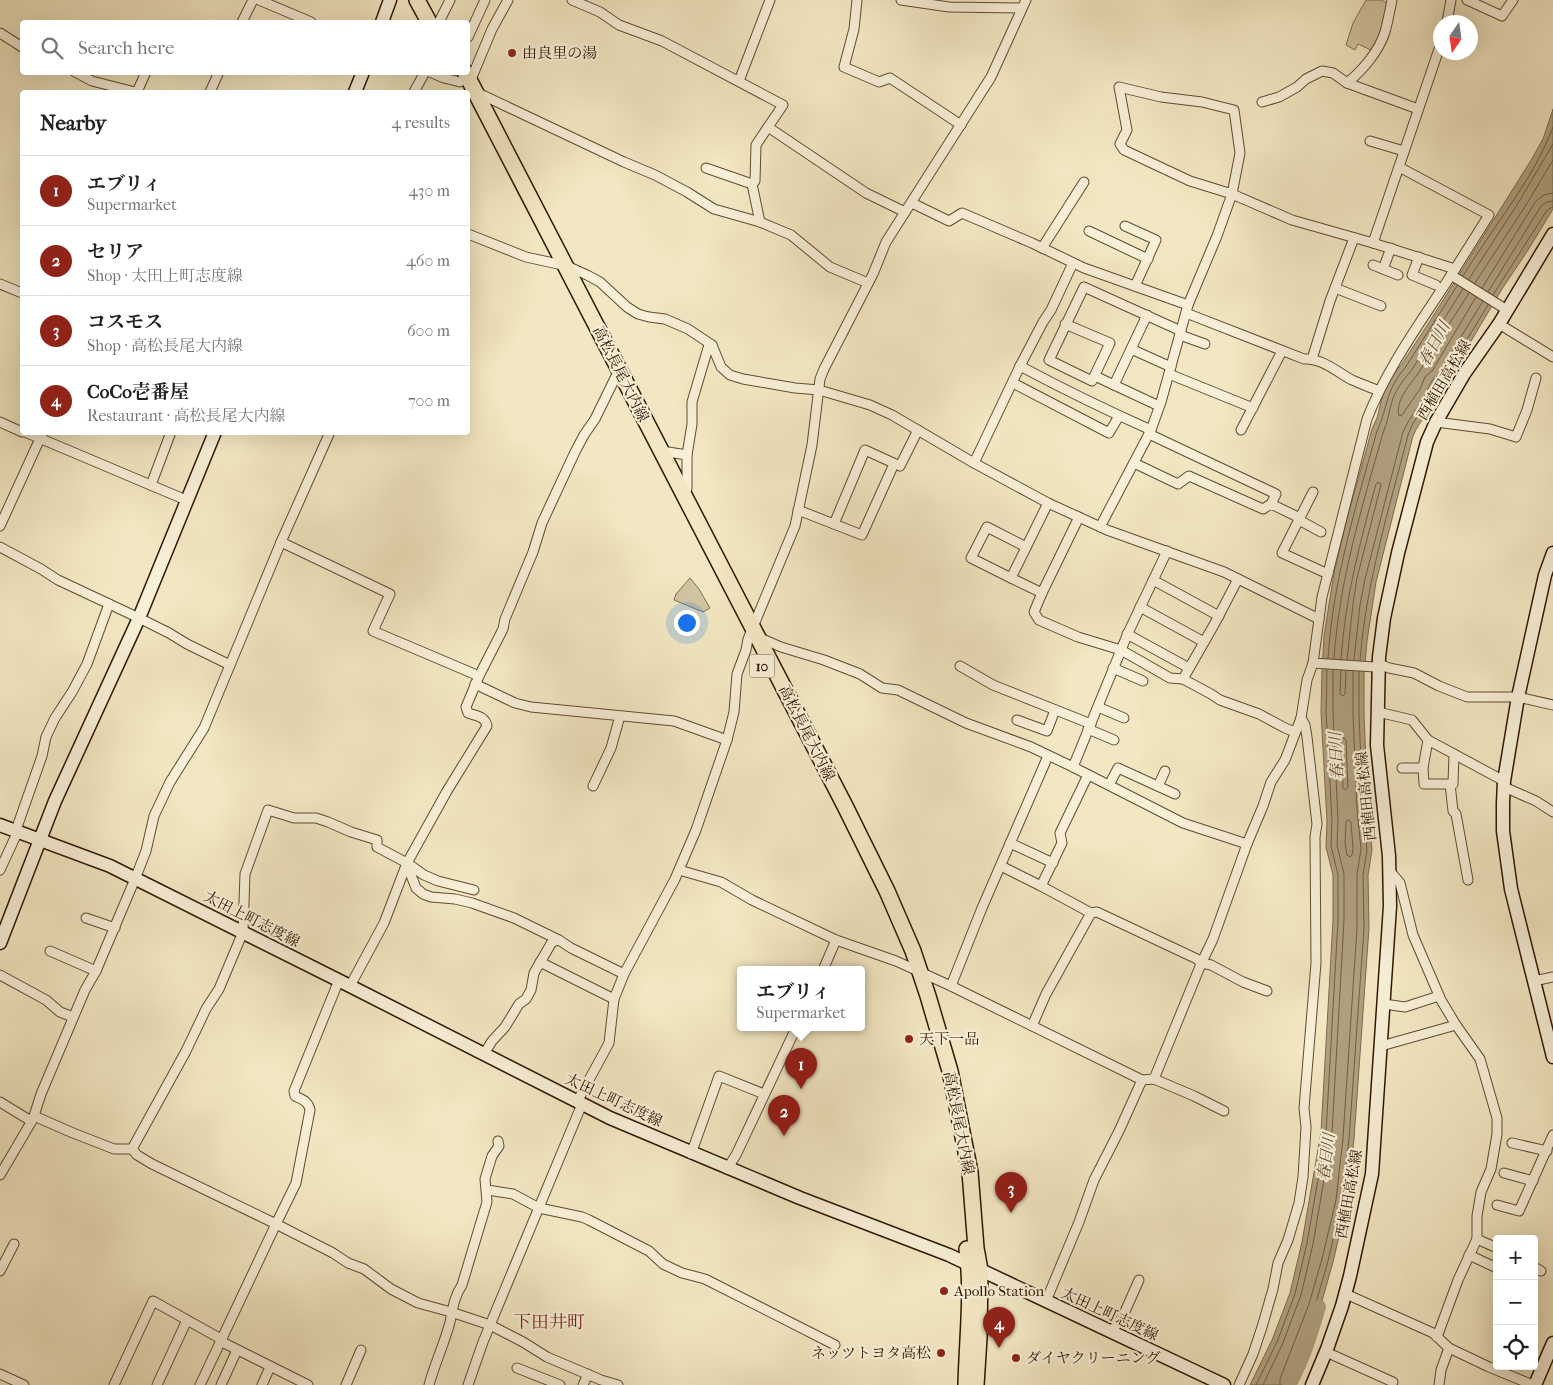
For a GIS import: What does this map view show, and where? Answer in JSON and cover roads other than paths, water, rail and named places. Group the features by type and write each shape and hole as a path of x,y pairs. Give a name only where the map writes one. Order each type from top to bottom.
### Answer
{"main road":[{"path":"383,20 390,0"},
{"path":"417,0 428,20"},
{"path":"428,0 438,20"},
{"path":"356,90 362,75"},
{"name":"高松長尾大内線","path":"470,92 851,828 878,893 915,970 950,1072 970,1172 976,1248 966,1385"},
{"name":"西植田高松線","path":"1312,1385 1326,1352 1346,1294 1372,1174 1390,906 1389,870 1377,746 1378,712 1373,665 1398,553 1427,442 1436,422 1464,374 1499,324 1553,234"},
{"name":"高松長尾大内線","path":"617,376 662,453 753,636"},
{"path":"0,943 65,777 139,618 214,435"},
{"path":"1553,552 1545,575 1518,697 1504,784 1503,831 1511,889 1553,1055"},
{"name":"太田上町志度線","path":"0,825 41,839 136,878 610,1118 800,1198 949,1255 1224,1385"},
{"name":"高松長尾大内線","path":"974,1267 979,1338 976,1385"},
{"path":"1534,1385 1553,1343"}],"street":[{"path":"243,20 253,0"},
{"path":"259,0 306,20"},
{"path":"440,20 450,0"},
{"path":"470,33 485,0"},
{"path":"466,84 508,0"},
{"path":"572,0 600,12 619,25 662,42 784,105 756,145 754,182 752,184 760,222"},
{"path":"739,81 770,0"},
{"path":"857,0 854,29 844,67 878,82 890,78 961,125"},
{"path":"468,1385 490,1325 580,1103 609,1043 614,999 624,974 679,870 696,830 727,740 734,712 737,674 795,526 812,445 820,379 824,369 868,283 886,242 996,70 1024,4 949,7 901,0"},
{"path":"1347,83 1358,74 1376,50 1385,33 1392,0"},
{"path":"1448,15 1451,0"},
{"path":"1467,0 1502,16 1513,0"},
{"path":"0,33 20,46"},
{"path":"1373,243 1435,60"},
{"path":"1262,102 1279,97 1322,71 1334,73 1347,83 1418,109"},
{"path":"81,75 110,89"},
{"path":"137,90 144,75"},
{"path":"211,90 218,75"},
{"path":"415,90 422,75"},
{"path":"437,75 466,84 624,162 655,175 714,209 760,222 791,235 830,267 868,283"},
{"path":"1100,527 1150,432 1170,371 1187,309 1218,236 1232,194 1240,153 1234,110 1202,102 1162,97 1119,87 1127,130 1120,144 1124,150 1190,181 1232,194 1292,220 1390,248 1453,272 1507,310"},
{"path":"768,127 866,192 906,212"},
{"path":"1370,141 1404,151"},
{"path":"1154,1079 1201,963 1213,939 1271,782 1285,760 1301,718 1306,680 1315,664 1319,619 1328,574 1367,419 1390,370 1489,214 1399,167"},
{"path":"706,168 752,184"},
{"path":"1042,248 1084,182"},
{"path":"912,203 949,221 962,214 1073,263 1135,286 1282,351 1304,360 1312,359 1319,361 1352,380 1379,391"},
{"path":"1125,226 1156,240 1135,286"},
{"path":"1088,231 1148,259"},
{"path":"470,235 526,257 560,265 587,275 600,282 627,307 638,314 649,318 664,319 688,329 712,345 721,366 730,375 795,388 819,390 870,405 892,415 974,463 1048,503 1100,527 1224,572 1319,619"},
{"path":"1312,359 1335,288 1354,238"},
{"path":"1383,269 1390,248"},
{"path":"1419,258 1412,275 1436,285"},
{"path":"974,463 1020,366 1042,322 1051,310 1073,263"},
{"path":"1373,265 1398,275"},
{"path":"0,284 20,292"},
{"path":"1065,324 1110,344 1092,381 1049,360 1065,324 1084,287 1147,315 1205,344"},
{"path":"1335,288 1381,306"},
{"path":"1114,385 1147,315"},
{"path":"1499,324 1553,357"},
{"path":"682,492 687,489 687,455 692,424 692,402 708,348 712,345"},
{"path":"1132,349 1170,371 1254,408"},
{"path":"1241,430 1282,351"},
{"path":"1020,366 1082,399 1097,404 1276,494 1271,504 1263,509 1189,476 1178,484 1134,463"},
{"path":"200,1385 296,1182 310,1110 305,1100 295,1096 294,1091 344,983 384,923 408,867 447,791 488,726 482,717 471,714 466,711 466,708 477,680 503,629 505,619 534,552 542,523 575,452 596,418 617,376"},
{"path":"1095,376 1159,406"},
{"path":"1436,422 1490,429 1516,437 1528,410 1536,378"},
{"path":"1013,383 1108,433 1118,416"},
{"path":"0,422 20,430"},
{"path":"834,524 865,450 900,466 918,430"},
{"path":"151,485 170,435"},
{"path":"0,1175 32,1118 73,1017 96,971 136,878 146,851 154,816 170,782 204,728 281,542 329,435"},
{"path":"0,526 41,436 186,500"},
{"path":"662,453 687,455"},
{"path":"798,510 862,535 894,464"},
{"path":"1313,492 1282,552 1328,574"},
{"path":"1011,578 1048,503"},
{"path":"1271,504 1321,532"},
{"path":"1079,517 1034,612 1040,620 1078,637 1121,650 1170,678 1184,679 1220,700 1260,714 1295,732"},
{"path":"1026,547 987,527 972,558 1042,592"},
{"path":"281,542 390,594 373,631 477,680 515,703 531,708 674,721 727,740"},
{"path":"0,547 58,580 139,618 230,665"},
{"path":"1073,767 1127,634 1167,551"},
{"path":"1184,679 1238,579"},
{"path":"1153,580 1219,616"},
{"path":"0,870 17,831 42,756 46,737 87,664 109,604"},
{"path":"1140,607 1204,642"},
{"path":"1127,634 1189,668"},
{"path":"753,636 860,674 882,688 898,690 966,723 1031,747 1183,823 1247,844"},
{"path":"1315,664 1373,665 1414,673 1439,686 1467,697 1518,697 1553,705"},
{"path":"960,666 993,685 1055,710 1114,740"},
{"path":"1113,668 1143,681"},
{"path":"1098,707 1124,718"},
{"path":"1017,720 1047,731 1055,710"},
{"path":"1378,712 1412,720 1428,740 1553,812"},
{"path":"593,786 611,748 620,716"},
{"path":"1239,1385 1253,1354 1262,1327 1278,1263 1288,1240 1299,1203 1303,1177 1306,1128 1304,1108 1316,963 1315,837 1317,824 1307,738 1305,725 1301,718"},
{"path":"1428,740 1423,768 1424,784 1453,784 1454,754"},
{"path":"951,986 982,908 1048,756"},
{"path":"1109,785 1118,768 1176,794"},
{"path":"1402,768 1423,768"},
{"path":"1158,786 1165,771"},
{"path":"1041,886 1062,843 1060,833 1088,775"},
{"path":"1450,784 1453,811 1456,814 1468,880"},
{"path":"132,1149 186,1051 206,1009 219,989 243,932 245,874 268,810 294,818 316,818 377,840 377,847 408,867 438,881 474,890"},
{"path":"1010,843 1053,863"},
{"path":"1001,866 1091,913 1097,912 1197,959 1201,963 1212,965 1243,982 1267,991"},
{"path":"408,867 416,888 422,894 455,900 514,918 624,974"},
{"path":"679,870 720,882 752,900 836,940 951,986 1142,1080 1154,1079 1224,1111"},
{"path":"1389,870 1400,883 1413,935 1440,996 1456,1025 1480,1059 1498,1118 1498,1134 1491,1169 1481,1192 1477,1239 1458,1280 1437,1337"},
{"path":"1032,1026 1046,994 1091,913"},
{"path":"86,918 115,928"},
{"path":"484,1054 492,1041 505,1027 519,1004 526,999 531,990 534,973 540,962 552,942 559,940"},
{"path":"825,966 836,940"},
{"path":"50,951 96,971"},
{"path":"540,962 614,999"},
{"path":"0,976 46,1000 60,1012 73,1017"},
{"path":"1534,981 1553,977"},
{"path":"1384,1004 1405,1007 1440,996"},
{"path":"1381,1046 1456,1025"},
{"path":"727,1168 736,1155 795,1031"},
{"path":"692,1154 719,1076 764,1094"},
{"path":"1046,1301 1079,1222 1094,1180 1142,1080"},
{"path":"0,1102 32,1118 114,1149 132,1149"},
{"path":"1497,1205 1523,1213 1533,1181 1553,1135"},
{"path":"430,1385 434,1365 450,1321 456,1293 462,1285 487,1202 485,1179 492,1156 499,1146 498,1141"},
{"path":"1512,1143 1547,1151"},
{"path":"132,1149 137,1155 152,1164 276,1224 333,1253 348,1263 364,1269 391,1288 418,1303 490,1325 547,1357 618,1385"},
{"path":"1504,1173 1533,1181"},
{"path":"487,1190 513,1194 539,1208 590,1220 649,1252 663,1264 682,1273 705,1280 835,1345"},
{"path":"1477,1239 1493,1246"},
{"path":"0,1271 14,1244"},
{"path":"1469,1255 1493,1266"},
{"path":"1111,1332 1123,1316 1139,1280"},
{"path":"1346,1294 1433,1333 1449,1348 1534,1385"},
{"path":"114,1385 153,1301 221,1339 224,1344 304,1384"},
{"path":"157,1385 187,1320"},
{"path":"1439,1385 1449,1348"},
{"path":"222,1385 237,1350"},
{"path":"346,1385 361,1350"},
{"path":"1326,1352 1393,1382"},
{"path":"262,1385 270,1368"},
{"path":"517,1368 560,1385"},
{"path":"0,1374 24,1385"},
{"path":"584,1385 588,1374"}],"water":[{"path":"1553,109 1553,209 1502,289 1443,388 1440,388 1435,401 1413,436 1376,582 1364,675 1368,808 1372,850 1368,875 1369,928 1354,1139 1347,1202 1320,1308 1290,1385 1250,1385 1272,1340 1290,1293 1302,1242 1321,1132 1333,920 1333,875 1326,847 1327,821 1321,712 1324,636 1334,573 1347,519 1383,394 1394,373 1428,324 1530,162 1543,139"}],"waterway":[{"name":"春日川","path":"1289,1385 1303,1357 1319,1307"}],"place":[{"name":"由良里の湯","path":"512,53"},
{"name":"天下一品","path":"909,1039"},
{"name":"エブリィ","path":"801,1089"},
{"name":"セリア","path":"784,1136"},
{"name":"コスモス","path":"1011,1213"},
{"name":"Apollo Station","path":"944,1291"},
{"name":"CoCo壱番屋","path":"999,1348"},
{"name":"ネッツトヨタ高松","path":"941,1353"},
{"name":"ダイヤクリーニング","path":"1016,1358"}],"district":[{"name":"下田井町","path":"549,1322"}]}
